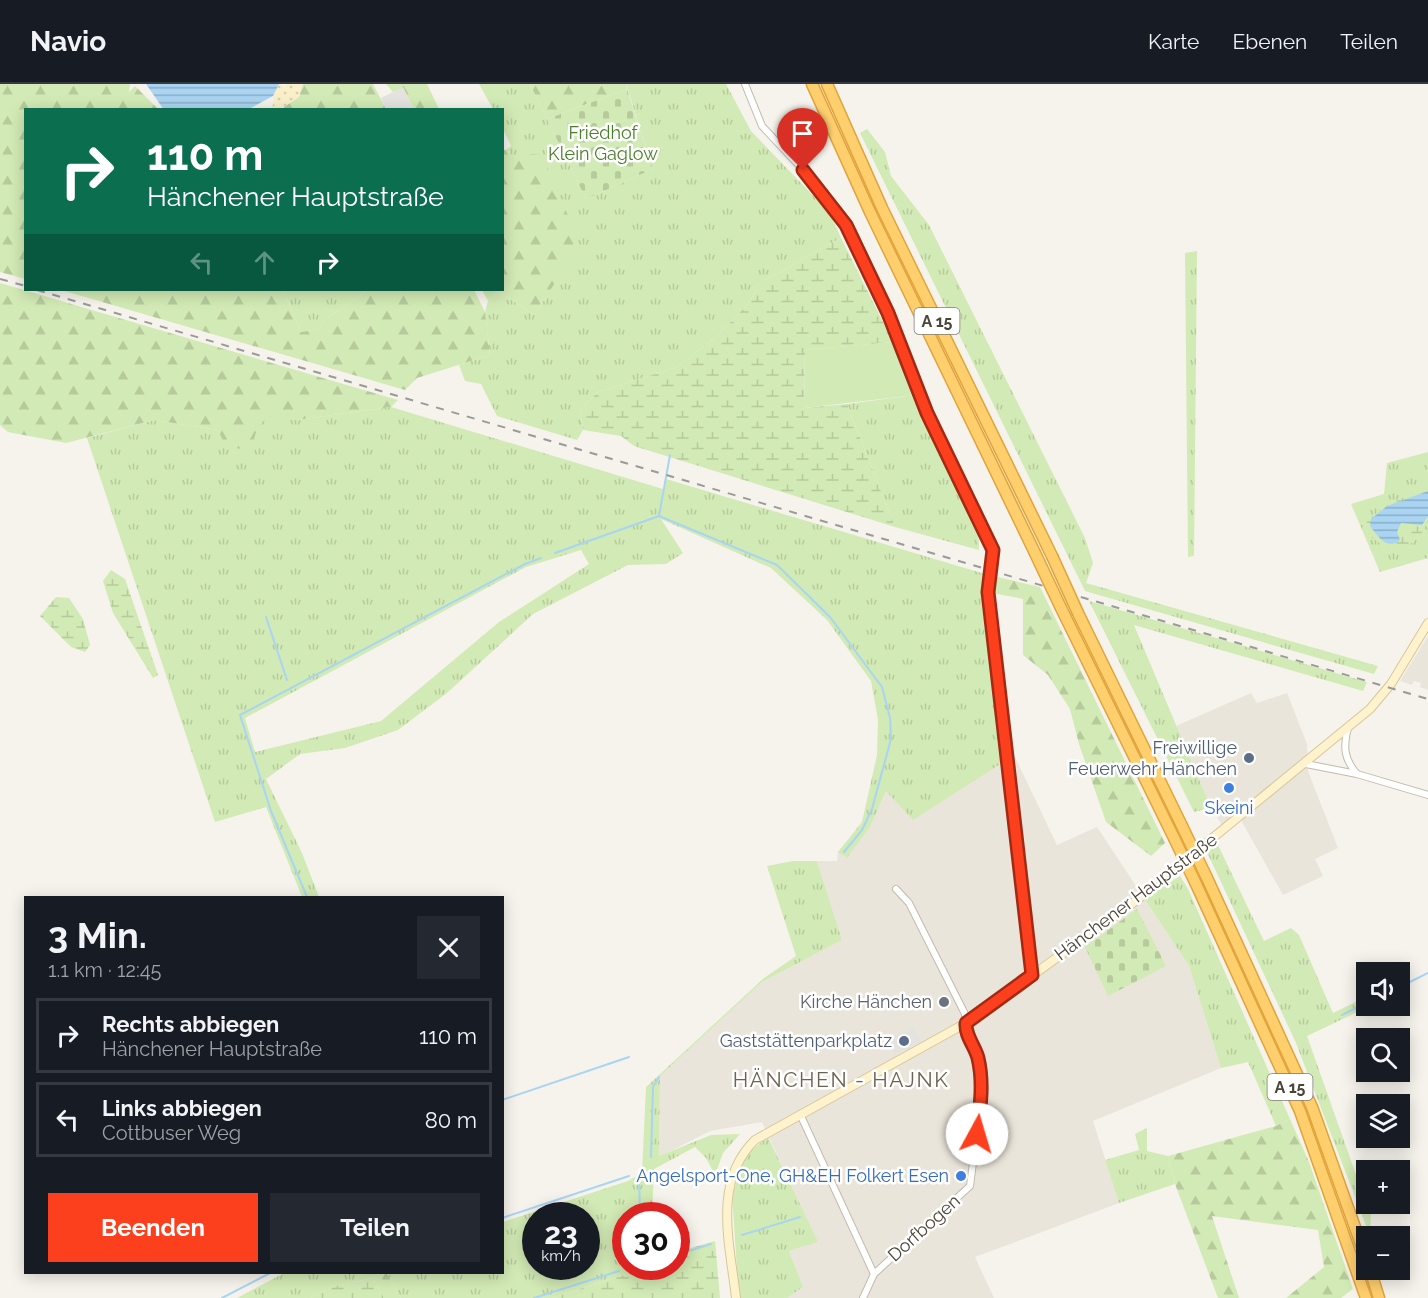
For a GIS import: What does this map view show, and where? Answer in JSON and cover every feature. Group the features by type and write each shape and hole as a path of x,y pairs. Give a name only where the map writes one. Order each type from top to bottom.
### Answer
{"highway":[{"name":"A 15","path":"812,84 870,212 1196,884 1300,1112 1366,1298"},
{"name":"A 15","path":"827,84 882,208 1208,878 1312,1107 1356,1230"},
{"path":"1373,1280 1379,1298"}],"main road":[{"name":"Hänchener Hauptstraße","path":"736,1298 727,1205 730,1178 742,1153 755,1140 966,1023 1137,900 1306,764 1370,709 1391,684 1428,623"}],"street":[{"path":"745,84 762,126 821,189 846,225 888,313 927,413 993,550 988,592 1032,975"},
{"path":"1349,726 1344,743 1345,755 1357,774"},
{"path":"1306,764 1357,774 1428,795"},
{"name":"Dorfbogen","path":"866,1296 874,1274 970,1186 982,1091 978,1058 965,1029 965,1014 909,903 896,889"},
{"path":"800,1114 874,1274"}],"shaded area":[{"path":"403,87 414,108 386,108 381,98"},
{"path":"1428,636 1428,690 1420,687 1421,683 1414,681 1412,685 1400,681"},
{"path":"1251,693 1257,703 1287,693 1307,744 1308,771 1338,848 1315,859 1323,876 1283,895 1237,813 1222,825 1211,808 1176,726"},
{"path":"1015,757 1057,845 1097,827 1189,966 1221,1068 1093,1121 1119,1203 975,1257 994,1298 787,1298 803,1287 789,1251 817,1242 762,1122 710,1131 659,1157 660,1076 762,982 842,940 817,861 837,861 838,851 846,858 870,827 886,791"},
{"name":"Gaststättenparkplatz","path":"913,1027 921,1041 895,1055 887,1041"}],"green space":[{"path":"0,84 130,84 129,92 135,86 157,108 24,108 24,279 0,272"},
{"path":"303,84 373,84 385,108 282,108 299,97"},
{"path":"386,84 427,84 439,108 413,108 403,88 393,92"},
{"path":"479,84 530,84 586,199 653,169 626,84 726,84 751,131 830,213 841,238 758,284 750,302 715,338 677,367 598,392 580,410 583,430 577,440 497,416 481,384 465,381 459,365 490,355 485,312 488,301 500,292 534,315 546,297 512,157 507,149 511,146 504,131 504,108 492,108"},
{"path":"530,84 626,84 627,89 547,119"},
{"name":"Friedhof Klein Gaglow","path":"627,89 653,169 586,199 547,119"},
{"path":"867,129 885,152 891,176 929,225 1085,538 1093,563 1086,583 1378,666 1374,674 1085,591 860,133"},
{"path":"507,149 512,157 522,153 542,155 573,227 574,254 534,315 500,292 488,301 483,291 504,291 504,150"},
{"path":"841,238 893,342 805,350 804,408 847,404 895,527 634,446 621,436 583,430 580,410 598,392 677,367 715,338 750,302 758,284"},
{"path":"1197,251 1194,556 1188,557 1185,253"},
{"path":"0,283 398,400 391,407 296,420 278,411 258,425 251,450 226,447 218,430 154,420 66,443 8,432 0,425"},
{"path":"64,291 283,291 301,332 318,329 325,320 367,291 474,291 485,312 490,355 417,378 405,390"},
{"path":"283,291 367,291 325,320 318,329 301,332"},
{"path":"893,342 915,395 804,408 805,350"},
{"path":"915,395 978,527 979,550 895,527 847,404"},
{"path":"391,407 663,489 662,503 666,479 985,574 1005,761 913,820 886,791 870,827 847,858 838,852 862,822 877,755 878,720 871,681 827,620 771,568 661,519 683,553 666,564 628,565 533,614 447,693 398,730 345,748 300,754 266,779 302,853 319,896 302,896 266,807 215,822 87,438 154,420 218,430 258,425 278,410 296,420","holes":["581,550 589,564 499,622 381,721 255,752 245,718 526,567"]},
{"path":"1428,452 1428,558 1380,572 1351,504 1384,494 1387,463"},
{"path":"1428,490 1370,526 1379,539 1397,536 1401,523 1422,525 1428,516 1425,528 1412,543 1394,549 1379,543 1366,532 1364,525 1385,507 1409,495"},
{"path":"111,570 125,579 158,675 153,678 113,613 103,581"},
{"path":"993,576 1040,587 1165,843 1151,856 1106,822 1079,744 1070,709 1048,675 1023,655 1023,599 993,593"},
{"path":"56,597 69,598 83,619 90,645 85,652 71,647 40,616"},
{"path":"1089,601 1367,682 1363,691 1134,625 1211,808 1194,812"},
{"path":"1217,843 1264,941 1291,928 1299,935 1333,1013 1356,1002 1356,1013 1307,1036 1356,1175 1356,1199 1296,1043 1206,850"},
{"path":"793,861 817,861 842,940 762,982 660,1076 659,1156 711,1135 740,1134 723,1153 715,1175 706,1158 695,1147 654,1169 653,1202 612,1202 612,1279 552,1298 401,1298 387,1274 504,1274 504,1222 522,1216 522,1280 600,1280 600,1202 564,1202 628,1181 642,1173 646,1087 764,978 796,956 767,866"},
{"path":"1180,876 1188,889 1290,1119 1276,1126 1248,1062 1221,1068 1189,966 1144,898"},
{"path":"1137,909 1166,966 1108,996 1085,947"},
{"path":"1290,1119 1309,1162 1353,1289 1341,1298 1286,1298 1324,1267 1318,1230 1212,1216 1239,1298 1218,1298 1175,1184 1168,1156 1276,1126"},
{"path":"1147,1128 1147,1151 1168,1156 1175,1184 1119,1203 1105,1160 1139,1150 1135,1134"},
{"path":"768,1137 818,1242 789,1251 803,1287 787,1298 739,1298 732,1196 746,1155"},
{"path":"1362,1214 1371,1214 1370,1226 1366,1226"},
{"path":"715,1241 720,1298 552,1298 612,1279 690,1280 690,1248"},
{"path":"282,1274 378,1274 373,1278 336,1286 310,1298 237,1298"},
{"path":"378,1274 387,1274 401,1298 384,1298 373,1278"},
{"path":"373,1278 384,1298 310,1298 336,1286"}],"sand":[{"path":"279,84 285,87 287,84 302,84 299,97 282,108 271,108"}],"water":[{"path":"146,84 279,84 273,96 251,108 163,108"},
{"path":"1428,491 1428,516 1422,525 1401,523 1397,532 1400,540 1391,544 1387,543 1370,526 1371,519 1387,506"}],"waterway":[{"path":"555,553 659,516 670,455"},
{"path":"659,516 777,565 830,617 882,687 890,718 891,739 872,809 862,830 844,852"},
{"path":"307,896 271,811 240,715 525,564 541,558"},
{"path":"266,617 287,680"},
{"path":"1410,982 1428,973"},
{"path":"1342,1015 1356,1008"},
{"path":"504,1099 629,1057"},
{"path":"651,1157 653,1087 659,1077"},
{"path":"639,1174 640,1202"},
{"path":"504,1217 629,1176"},
{"path":"742,1235 800,1217"},
{"path":"690,1251 711,1244"},
{"path":"534,1298 612,1273"},
{"path":"222,1298 268,1274"}],"railway":[{"path":"0,279 24,285"},
{"path":"40,291 1428,699"}],"place":[{"name":"Freiwillige Feuerwehr Hänchen","path":"1249,758"},
{"name":"Skeini","path":"1229,788"},
{"name":"Kirche Hänchen","path":"944,1002"},
{"name":"Gaststättenparkplatz","path":"904,1041"},
{"name":"Angelsport-One, GH&EH Folkert Esen","path":"961,1176"}],"district":[{"name":"HÄNCHEN - HAJNK","path":"841,1080"}],"route":[{"path":"803,170 821,189 846,225 888,313 927,413 993,550 988,575 988,592 1032,975 966,1023 965,1029 978,1058 982,1091 977,1134"}]}
